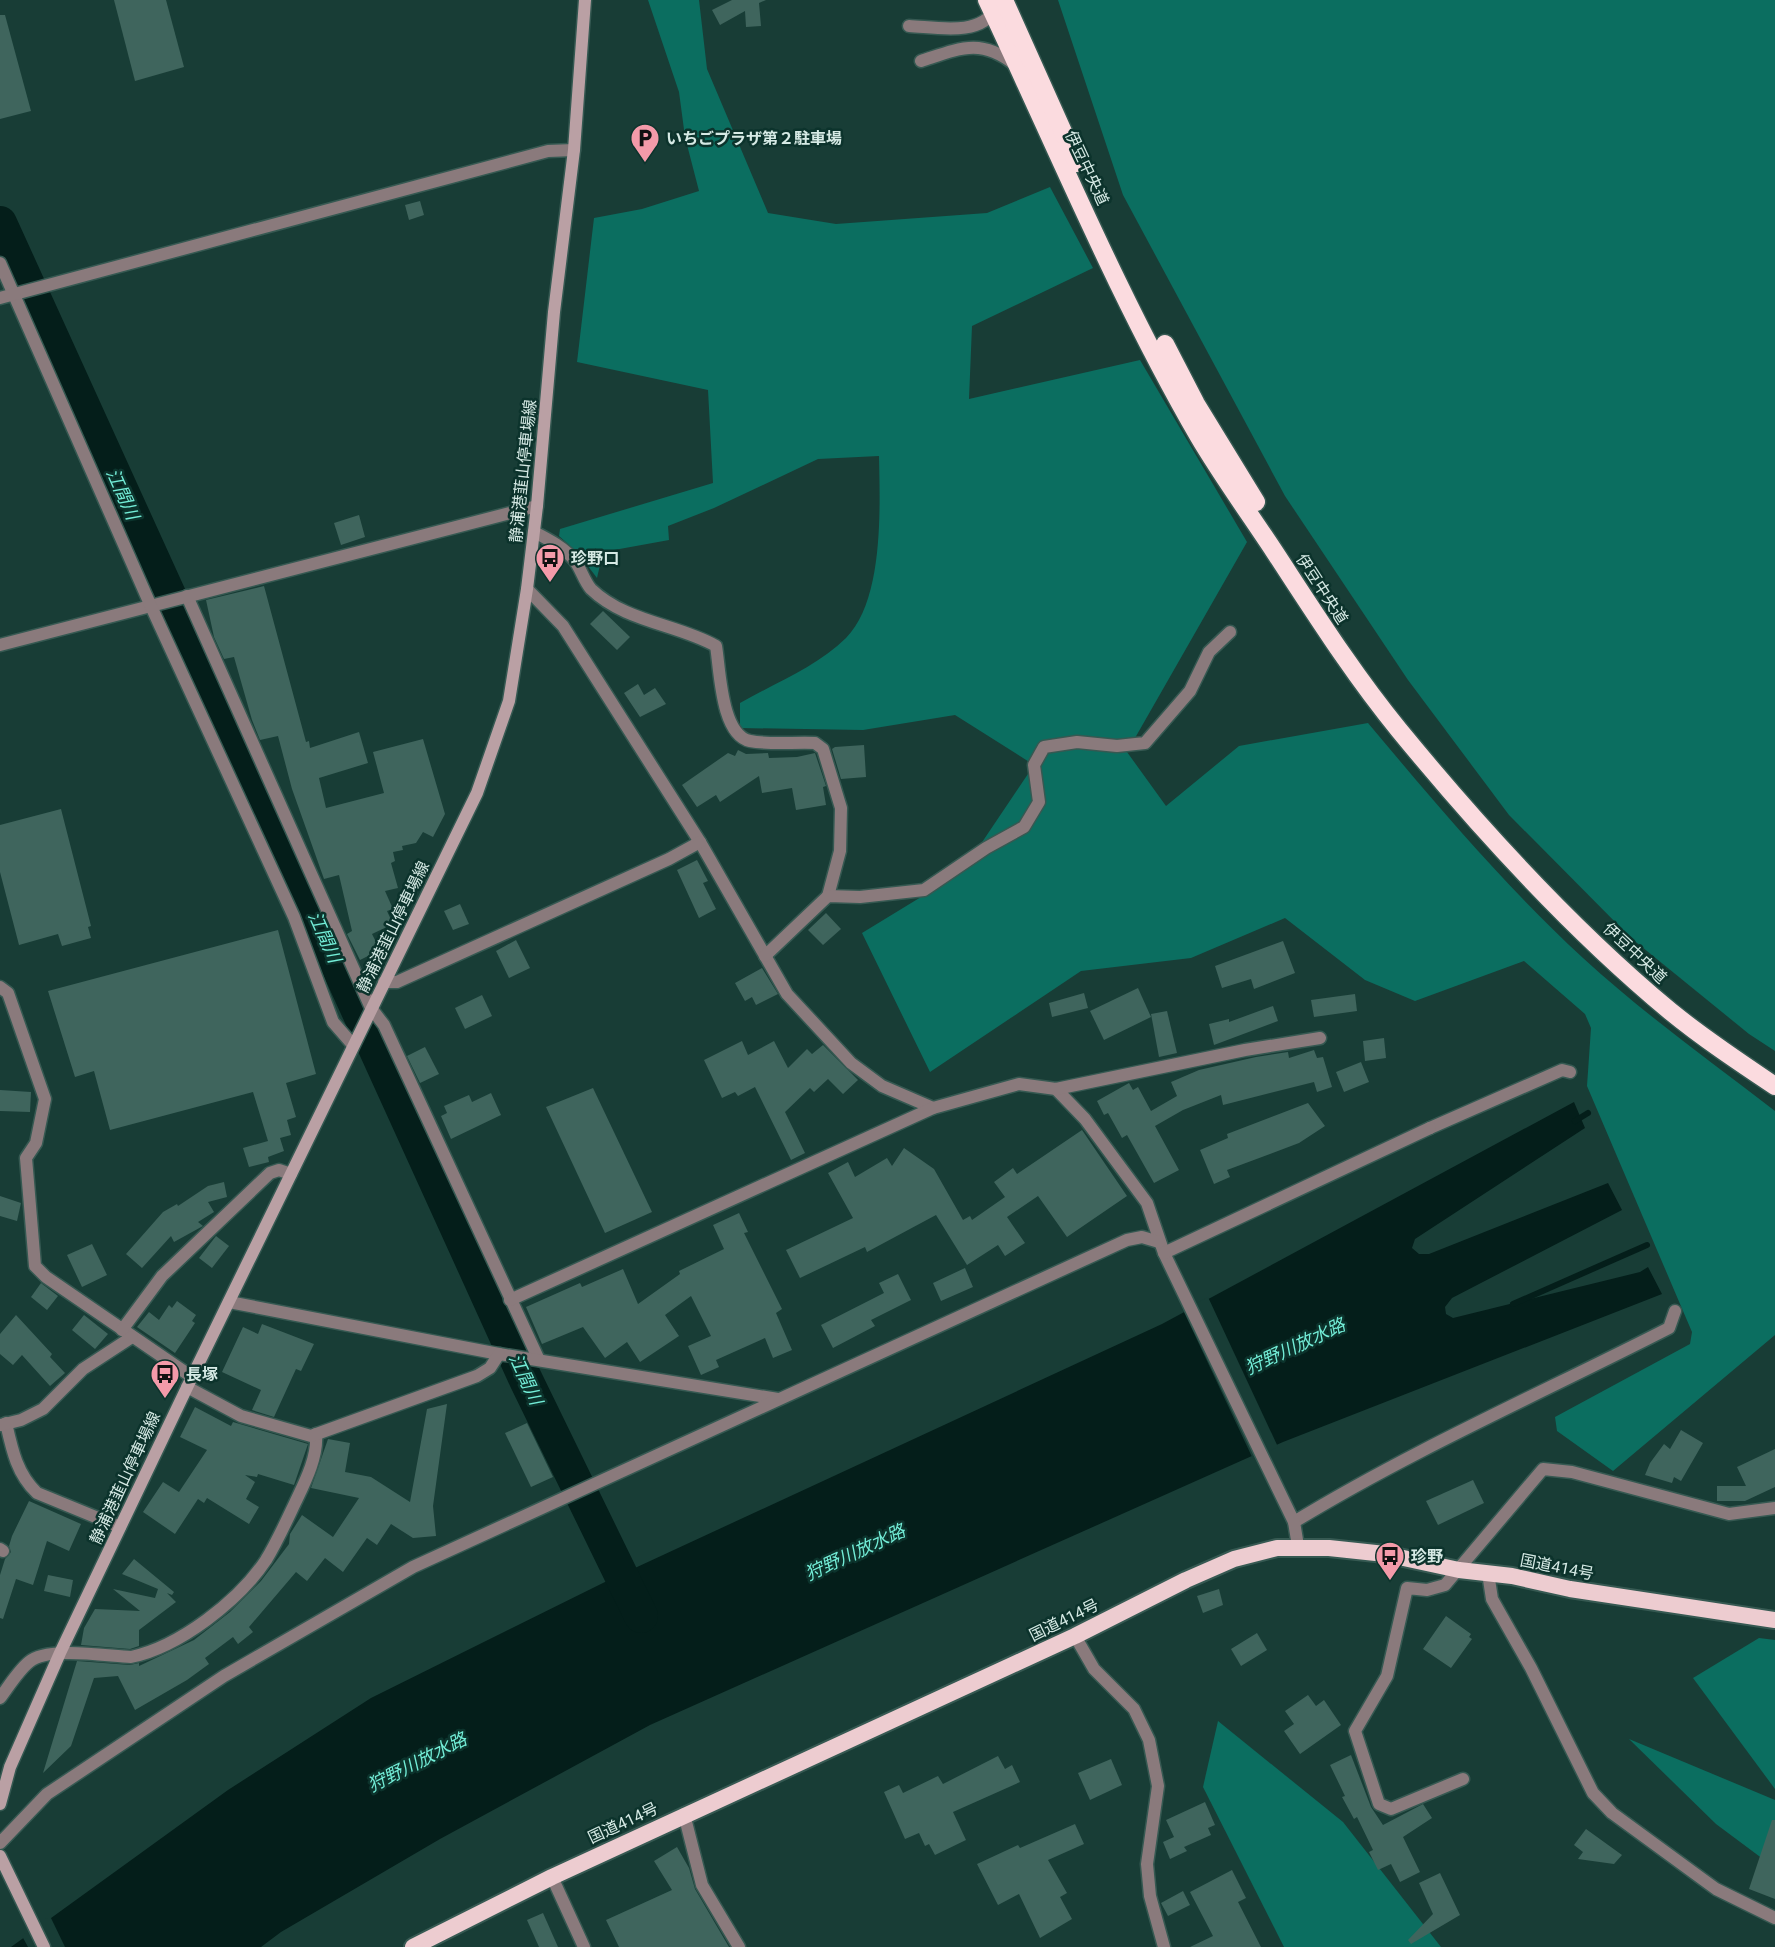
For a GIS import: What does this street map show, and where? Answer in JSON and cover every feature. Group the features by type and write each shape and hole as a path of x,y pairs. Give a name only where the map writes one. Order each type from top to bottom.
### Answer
{"highway":[{"name":"伊豆中央道","path":"995,3 1018,67 1124,291 1200,438 1320,622 1398,729 1490,835 1618,966 1714,1046 1775,1086"},
{"name":"伊豆中央道","path":"995,3 1191,394 1336,629 1408,725 1571,906 1678,1002 1775,1074"},
{"name":"国道414号","path":"413,1947 684,1814 1075,1636 1217,1566 1269,1550 1298,1546 1385,1554 1459,1570 1488,1573 1570,1589 1775,1620"}],"main road":[{"name":"静浦港韮山停車場線","path":"0,1804 10,1767 60,1653 189,1382 477,793 509,701 527,589 537,506 554,312 574,150 585,0"},
{"path":"0,1856 44,1947"}],"street":[{"path":"909,26 966,27 987,20 995,3"},
{"path":"921,61 956,50 975,47 992,49 1018,67"},
{"path":"0,298 43,284 537,154 574,150"},
{"path":"0,263 18,292 294,917 333,1022 356,1039"},
{"path":"0,645 155,603 537,506"},
{"path":"534,532 548,539 575,560 591,588 626,612 660,625 695,634 716,646 725,708 734,732 748,741 815,743 823,749 841,808 840,851 828,896 765,956"},
{"path":"527,589 563,626 700,842 787,994 851,1063 882,1086 933,1108"},
{"path":"183,597 371,1008 384,1025 510,1300 535,1360"},
{"path":"828,896 860,897 924,890 986,848 1024,828 1039,802 1034,765 1044,747 1077,742 1117,746 1145,743 1190,690 1209,652 1230,632"},
{"path":"384,982 397,982 669,859 700,842"},
{"path":"0,987 8,993 45,1099 36,1143 26,1158 34,1266 46,1277 127,1334 189,1382 241,1416 298,1434 316,1434 477,1376 490,1368 499,1354"},
{"path":"510,1300 933,1108 1019,1084 1056,1089 1245,1050 1320,1038"},
{"path":"1162,1247 1562,1070 1570,1072"},
{"path":"1056,1089 1085,1119 1147,1203 1162,1247 1294,1522 1298,1546"},
{"path":"120,1527 38,1493 28,1484 18,1467 3,1424 43,1409 83,1369 127,1334 162,1276 270,1173 279,1170 291,1174"},
{"path":"0,1843 47,1794 224,1676 413,1567 1127,1240 1142,1237 1162,1247"},
{"path":"229,1302 499,1354 778,1400"},
{"path":"1294,1522 1420,1450 1520,1404 1669,1329 1675,1311"},
{"path":"0,1698 30,1661 39,1656 60,1653 131,1657 141,1655 191,1631 223,1607 264,1562 280,1536 305,1482 314,1456 316,1434"},
{"path":"1463,1779 1391,1809 1379,1804 1355,1731 1387,1676 1407,1588 1427,1590 1445,1585 1543,1469 1583,1475 1729,1514 1775,1508"},
{"path":"1488,1573 1492,1599 1552,1707 1593,1793 1612,1813 1716,1889 1775,1918"},
{"path":"1075,1636 1094,1669 1134,1709 1149,1740 1158,1786 1147,1864 1150,1896 1164,1947"},
{"path":"684,1814 702,1885 739,1947"},
{"path":"552,1877 584,1947"}],"green space":[{"path":"648,0 699,0 707,69 768,213 836,224 987,213 1050,187 1093,268 972,326 969,399 1140,360 1247,542 1127,752 1166,806 1239,746 1368,723 1472,844 1554,931 1629,998 1775,1111 1775,1335 1613,1471 1557,1431 1555,1417 1690,1344 1692,1332 1587,1086 1591,1028 1585,1014 1524,961 1415,1001 1365,980 1285,918 1191,958 1081,971 930,1072 862,933 962,872 1034,765 955,715 863,730 740,728 740,703 823,657 846,638 858,621 867,601 877,552 880,501 879,456 818,459 714,508 668,526 669,540 603,552 597,578 578,553 559,536 560,529 713,483 708,390 577,362 594,218 642,209 699,191 685,137 679,92"},
{"path":"1058,0 1775,0 1775,1051 1749,1034 1631,938 1509,815 1408,680 1285,496 1123,195"},
{"path":"1759,1638 1775,1640 1775,1789 1693,1678"},
{"path":"1218,1721 1343,1822 1441,1947 1284,1947 1203,1787"},
{"path":"1629,1739 1775,1800 1775,1868 1716,1824"}],"water":[{"name":"狩野川放水路","path":"1574,1102 1585,1128 1415,1239 1412,1248 1419,1254 1429,1254 1608,1183 1622,1210 1452,1298 1445,1307 1446,1314 1453,1318 1640,1272 1648,1267 1662,1294 1283,1442 650,1725 440,1839 281,1932 261,1947 11,1947 228,1790 371,1698 609,1580 1162,1324"}],"pier":[{"path":"1208,1297 1278,1447 1253,1459 1183,1310"},
{"path":"50,1916 65,1947 28,1947 22,1936"}],"building":[{"path":"114,0 166,0 184,67 135,81"},
{"path":"732,0 766,0 759,3 761,26 746,27 745,11 720,25 712,10"},
{"path":"0,15 5,15 31,111 0,119"},
{"path":"420,201 424,215 409,220 405,205"},
{"path":"359,515 365,537 341,545 334,523"},
{"path":"264,586 306,742 309,741 310,748 359,732 368,763 319,778 326,808 384,793 373,752 423,739 445,814 433,837 423,832 416,843 402,846 403,850 393,852 395,861 391,863 398,888 385,891 393,909 387,911 393,924 372,934 380,950 360,960 347,934 352,931 339,875 324,879 292,789 278,736 260,740 234,657 224,659 214,637 206,600"},
{"path":"603,611 630,637 617,650 590,624"},
{"path":"638,684 644,695 655,688 666,704 640,717 624,693"},
{"path":"864,745 866,777 841,779 832,749"},
{"path":"738,750 746,754 768,753 769,758 797,757 815,753 826,786 823,787 826,805 796,810 792,788 762,793 759,776 720,802 716,795 697,807 682,785 728,753 735,756"},
{"path":"61,809 91,926 88,927 91,938 62,946 58,934 19,945 0,872 0,825"},
{"path":"697,860 708,881 703,883 716,909 699,918 677,870"},
{"path":"460,904 469,924 453,930 444,911"},
{"path":"826,913 841,929 823,945 808,930"},
{"path":"278,930 316,1074 286,1083 296,1117 287,1120 291,1135 280,1138 284,1151 268,1157 269,1162 249,1167 243,1148 268,1141 253,1092 110,1130 94,1071 75,1077 48,991"},
{"path":"516,940 530,968 509,978 496,951"},
{"path":"1283,941 1295,973 1254,989 1251,979 1222,988 1215,966"},
{"path":"762,968 778,994 756,1005 752,997 745,1001 735,983"},
{"path":"1138,988 1151,1017 1104,1040 1090,1011"},
{"path":"1084,993 1088,1008 1052,1017 1049,1003"},
{"path":"1355,994 1357,1011 1314,1017 1311,1000"},
{"path":"482,995 492,1016 465,1029 455,1008"},
{"path":"1273,1006 1278,1021 1214,1045 1209,1024 1229,1019 1229,1022"},
{"path":"1167,1011 1177,1053 1159,1057 1151,1014"},
{"path":"1384,1038 1386,1058 1365,1061 1363,1041"},
{"path":"742,1041 748,1055 774,1041 788,1068 807,1049 812,1054 823,1045 858,1080 843,1094 828,1079 814,1092 810,1088 785,1112 805,1153 791,1160 755,1087 738,1096 735,1092 722,1098 704,1060"},
{"path":"425,1047 439,1074 420,1083 407,1056"},
{"path":"1314,1050 1317,1058 1323,1057 1332,1087 1317,1092 1314,1082 1223,1105 1221,1095 1183,1110 1155,1126 1179,1170 1154,1183 1127,1135 1122,1138 1108,1113 1104,1115 1097,1101 1129,1083 1133,1090 1138,1087 1151,1111 1177,1096 1171,1082 1199,1070 1288,1052 1289,1058"},
{"path":"1361,1062 1369,1082 1344,1092 1336,1072"},
{"path":"593,1088 652,1212 605,1233 546,1107"},
{"path":"0,1090 31,1092 30,1112 0,1111"},
{"path":"491,1093 501,1115 451,1139 441,1116 447,1113 444,1106 469,1095 472,1102"},
{"path":"1308,1103 1325,1126 1299,1143 1227,1170 1230,1177 1214,1184 1200,1150 1228,1138 1227,1134"},
{"path":"1082,1130 1127,1196 1067,1237 1038,1196 1007,1217 1025,1243 1005,1256 998,1245 967,1265 936,1215 867,1252 865,1247 800,1278 786,1250 853,1218 828,1173 848,1162 855,1177 887,1158 892,1166 904,1148 934,1169 963,1220 970,1216 972,1220 1005,1197 994,1182 1013,1168 1017,1174"},
{"path":"224,1182 227,1197 208,1202 214,1212 198,1222 203,1226 174,1242 171,1236 142,1268 126,1254 163,1212 177,1204 178,1206 208,1186"},
{"path":"0,1196 21,1203 17,1221 0,1216"},
{"path":"739,1213 748,1232 744,1233 782,1309 776,1313 792,1350 773,1358 765,1338 716,1360 719,1367 701,1375 688,1346 711,1336 691,1296 665,1315 679,1336 640,1362 627,1342 605,1358 583,1327 542,1344 526,1307 580,1283 582,1287 623,1269 638,1304 680,1274 679,1271 724,1249 713,1225"},
{"path":"216,1236 229,1246 212,1268 199,1258"},
{"path":"92,1244 107,1275 82,1287 67,1255"},
{"path":"965,1268 973,1287 941,1301 933,1283"},
{"path":"898,1274 911,1300 871,1320 875,1326 833,1348 821,1325 884,1293 879,1283"},
{"path":"41,1283 58,1296 47,1310 31,1297"},
{"path":"177,1301 196,1315 192,1321 195,1323 175,1353 137,1327 149,1312 159,1320 169,1305 172,1308"},
{"path":"16,1315 52,1354 50,1357 65,1373 50,1386 22,1355 13,1365 0,1354 0,1334"},
{"path":"84,1315 108,1334 95,1349 72,1330"},
{"path":"262,1324 314,1344 301,1371 296,1369 274,1417 252,1410 261,1390 222,1372 243,1327 258,1334"},
{"path":"447,1404 433,1506 436,1536 413,1538 391,1524 377,1545 367,1538 343,1572 325,1558 307,1581 296,1572 249,1627 253,1632 238,1644 233,1637 205,1658 209,1664 187,1680 135,1710 118,1676 94,1678 71,1746 43,1773 77,1661 130,1665 139,1663 139,1666 194,1640 230,1612 261,1581 289,1544 290,1534 302,1515 333,1537 359,1498 311,1488 328,1439 350,1443 345,1472 371,1477 410,1502 427,1409"},
{"path":"195,1407 231,1426 233,1422 308,1444 294,1485 258,1474 257,1477 245,1475 255,1482 246,1499 259,1507 249,1524 207,1498 204,1503 198,1499 175,1534 143,1512 163,1482 179,1492 207,1450 180,1437"},
{"path":"527,1423 553,1477 531,1487 505,1433"},
{"path":"1681,1430 1703,1443 1681,1481 1674,1477 1672,1483 1645,1475 1650,1463 1664,1444 1670,1449"},
{"path":"1775,1449 1775,1487 1745,1501 1717,1501 1717,1486 1746,1486 1737,1467"},
{"path":"1473,1480 1484,1503 1438,1525 1426,1501"},
{"path":"29,1501 81,1524 69,1551 47,1541 33,1585 16,1579 3,1619 0,1618 0,1575 5,1559 11,1552 9,1546 12,1536"},
{"path":"134,1559 174,1592 172,1595 167,1593 176,1602 139,1630 139,1646 130,1649 81,1645 84,1628 95,1609 140,1611 113,1589 155,1598 158,1589 122,1574"},
{"path":"48,1575 73,1580 70,1597 44,1591"},
{"path":"1219,1589 1223,1605 1203,1613 1197,1596"},
{"path":"1446,1616 1471,1634 1469,1637 1472,1639 1451,1668 1423,1649"},
{"path":"1257,1633 1267,1650 1241,1666 1231,1649"},
{"path":"1308,1695 1316,1706 1324,1700 1341,1725 1300,1754 1284,1731 1294,1724 1285,1711"},
{"path":"1351,1755 1371,1807 1383,1825 1423,1804 1432,1818 1403,1837 1420,1872 1400,1882 1391,1864 1378,1870 1369,1852 1373,1850 1357,1817 1354,1819 1342,1797 1345,1796 1330,1765"},
{"path":"998,1756 1005,1769 1012,1765 1020,1782 953,1812 966,1840 935,1855 929,1844 925,1846 919,1833 905,1839 884,1792 899,1785 903,1793 938,1776 943,1784"},
{"path":"1111,1759 1122,1785 1090,1800 1078,1773"},
{"path":"1205,1802 1215,1825 1208,1828 1211,1835 1184,1847 1187,1851 1170,1859 1163,1842 1174,1837 1166,1820"},
{"path":"1772,1820 1775,1820 1775,1899 1749,1889"},
{"path":"1075,1824 1084,1844 1048,1860 1067,1893 1060,1897 1072,1919 1040,1938 1019,1894 998,1905 977,1864 1018,1845 1020,1848"},
{"path":"1586,1829 1622,1855 1614,1864 1578,1859 1583,1852 1574,1845"},
{"path":"677,1847 689,1868 695,1889 729,1947 619,1947 606,1920 672,1890 654,1861"},
{"path":"1232,1870 1246,1898 1238,1902 1261,1947 1190,1947 1213,1936 1190,1892"},
{"path":"1440,1873 1460,1915 1411,1944 1408,1940 1433,1914 1419,1883"},
{"path":"1183,1891 1190,1905 1168,1916 1161,1903"},
{"path":"543,1913 558,1947 539,1947 527,1920"}],"waterway":[{"name":"江間川","path":"0,223 526,1380 641,1616"},
{"path":"1575,1121 1588,1113"},
{"path":"1513,1304 1647,1245"}],"place":[{"name":"いちごプラザ第２駐車場","path":"645,164"},
{"name":"珍野口","path":"550,584"},
{"name":"長塚","path":"165,1400"},
{"name":"珍野","path":"1390,1582"}]}
